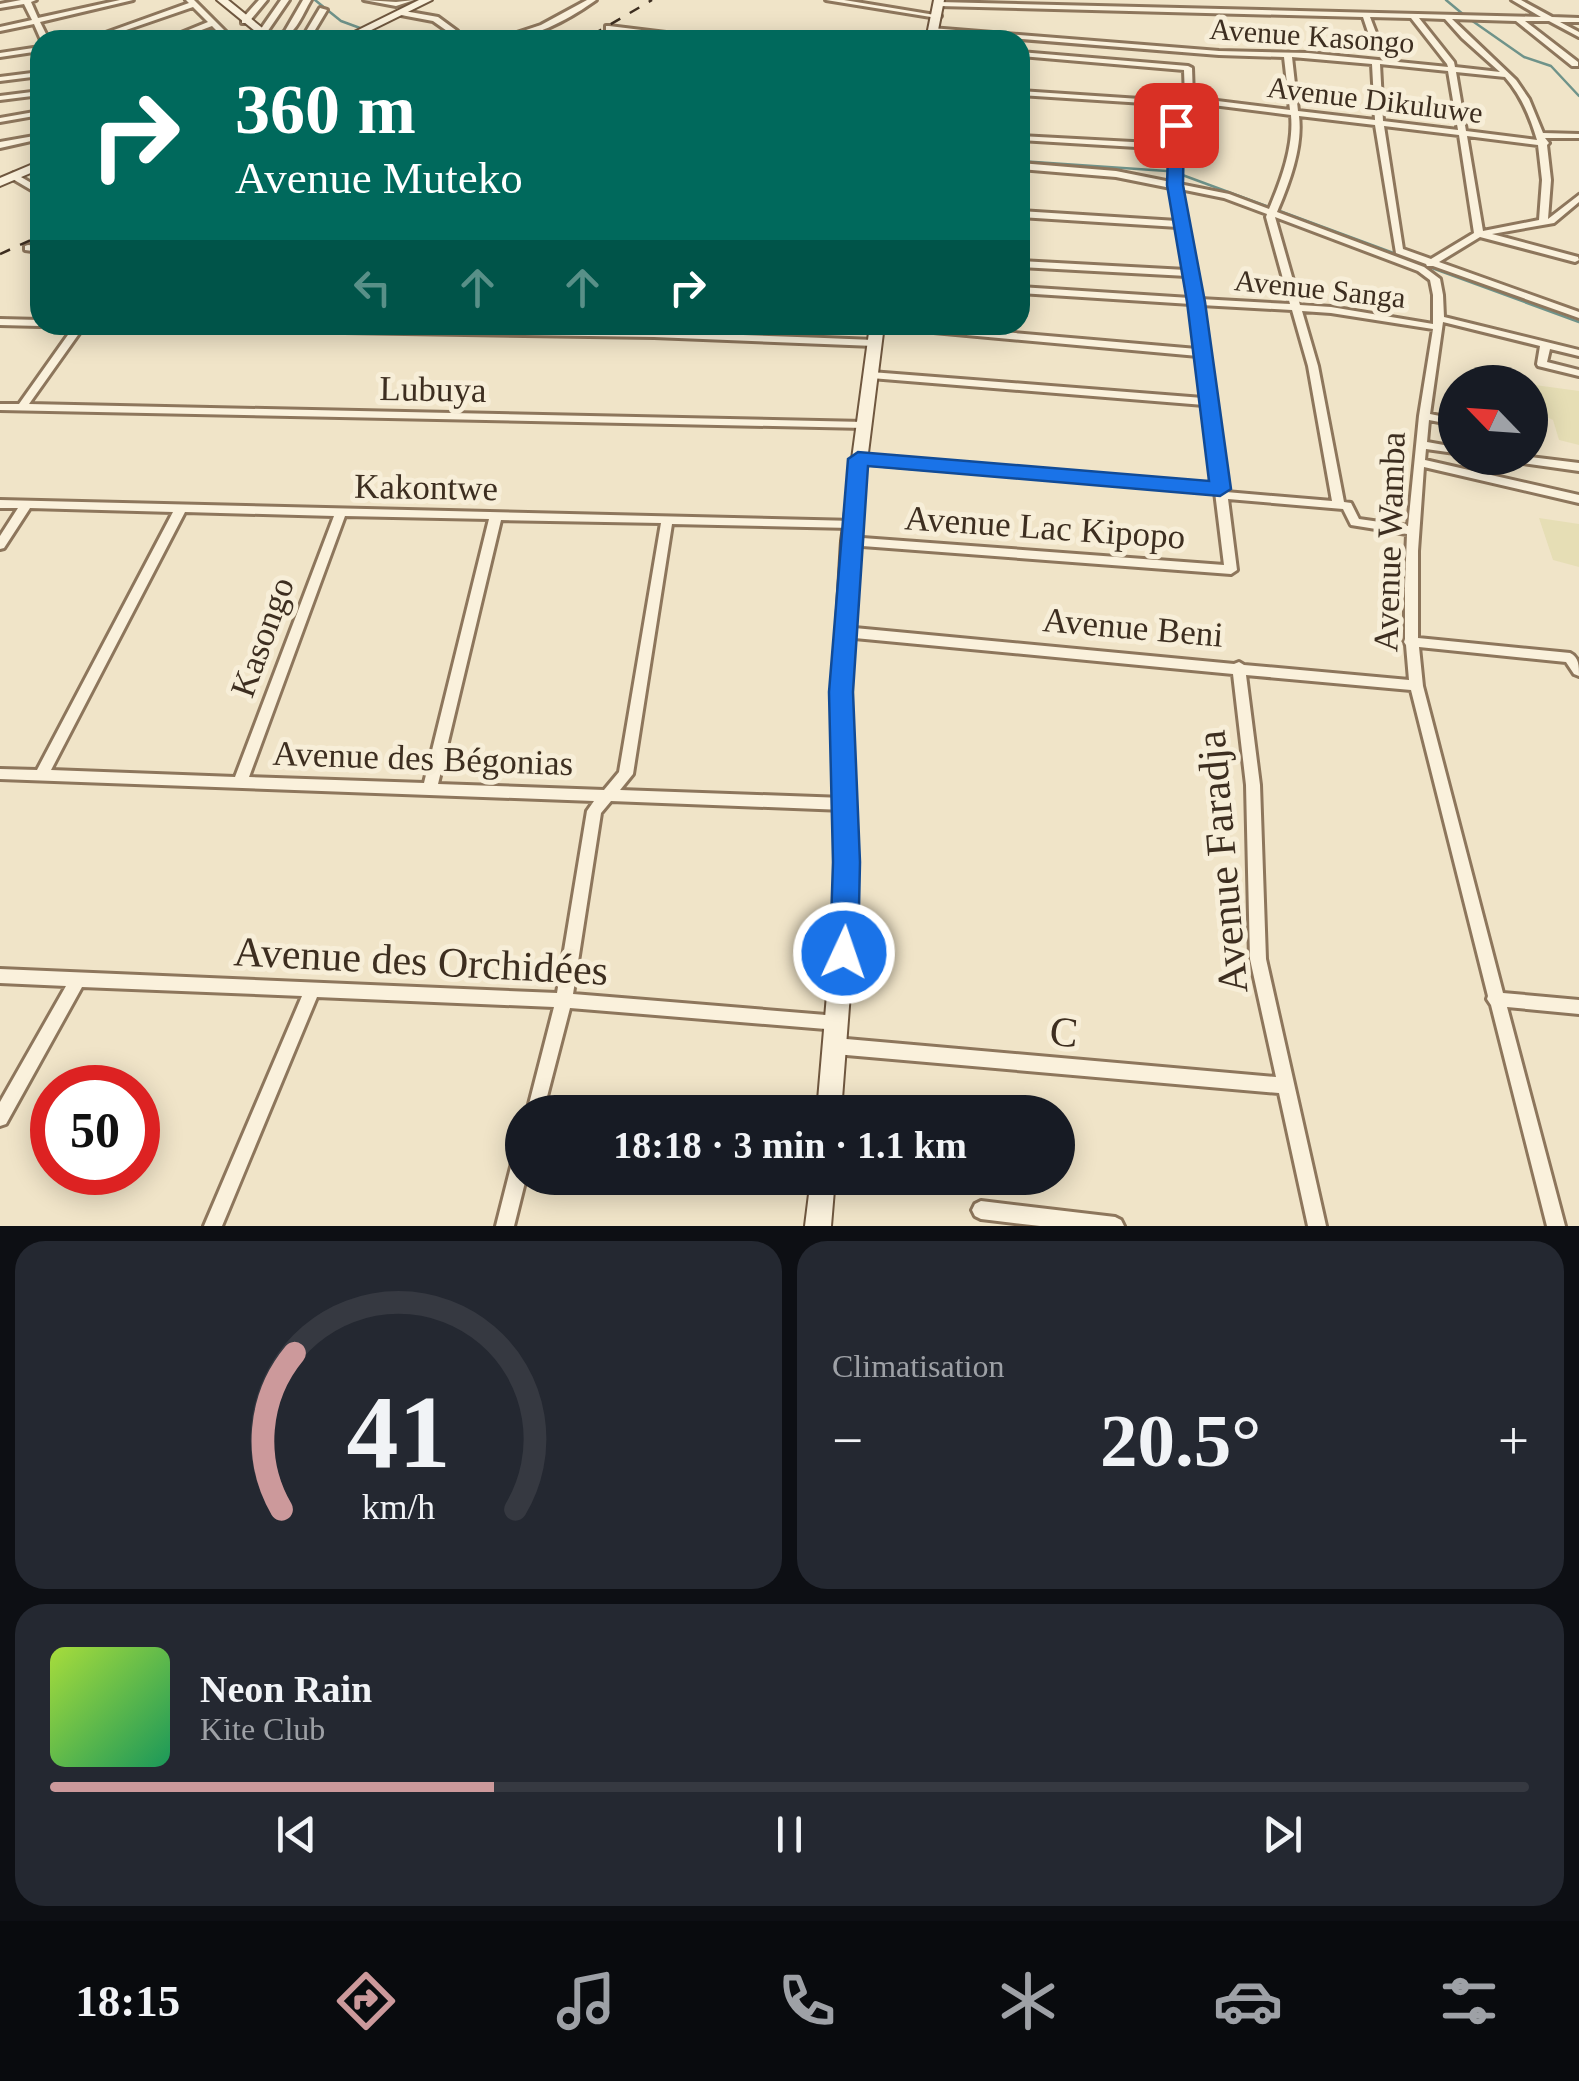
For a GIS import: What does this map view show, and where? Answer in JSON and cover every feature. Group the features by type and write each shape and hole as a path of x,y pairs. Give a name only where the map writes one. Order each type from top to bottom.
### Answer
{"main road":[{"path":"365,30 427,0"},
{"path":"225,1 259,30"},
{"path":"933,30 939,2"},
{"path":"0,182 30,169"},
{"path":"831,1095 846,901 841,692 844,632 850,533 876,335"},
{"path":"818,1226 821,1195"}],"street":[{"path":"0,6 29,0 40,30"},
{"path":"0,29 129,0"},
{"path":"245,20 263,0"},
{"path":"263,30 285,0"},
{"path":"289,30 306,0"},
{"path":"368,0 396,4 410,0"},
{"path":"531,30 592,0"},
{"path":"830,0 937,16"},
{"path":"1140,0 1140,10"},
{"path":"1239,0 1244,13"},
{"path":"1336,0 1343,15"},
{"path":"1516,0 1579,34"},
{"path":"117,30 192,2 220,30"},
{"path":"939,2 1579,20"},
{"path":"311,30 324,10"},
{"path":"404,13 435,20 451,30"},
{"path":"1366,16 1374,38"},
{"path":"1414,17 1446,54 1452,70 1456,105 1466,134 1478,234"},
{"path":"1447,17 1508,75 1544,139 1548,184 1542,223"},
{"path":"1518,19 1575,64"},
{"path":"194,30 213,23"},
{"path":"610,28 624,30"},
{"name":"Avenue Kasongo","path":"1030,39 1508,75"},
{"path":"0,55 30,50"},
{"path":"1288,57 1296,113 1286,180 1272,209 1325,418 1339,506"},
{"path":"1030,59 1188,68 1174,147 1175,185 1196,302 1221,492"},
{"path":"1376,62 1379,124 1400,251 1426,266"},
{"path":"0,79 30,75"},
{"name":"Avenue Dikuluwe","path":"1030,93 1184,101 1466,134 1544,139 1579,136"},
{"path":"0,98 30,94"},
{"path":"0,120 30,114"},
{"path":"0,145 30,139"},
{"path":"1030,139 1174,147"},
{"path":"1059,140 1060,156"},
{"path":"1030,167 1116,174 1272,209 1426,266 1579,316"},
{"path":"14,176 30,186"},
{"path":"1426,266 1478,234 1542,223 1560,215 1579,198"},
{"path":"1030,215 1181,224"},
{"path":"1478,234 1575,259"},
{"path":"1030,265 1189,273"},
{"name":"Avenue Wamba","path":"1426,266 1437,284 1436,323 1424,416 1410,642 1416,686 1556,1226"},
{"name":"Avenue Sanga","path":"1030,291 1297,308 1436,323 1579,354"},
{"path":"0,322 30,324"},
{"path":"22,407 73,335"},
{"path":"1002,335 1203,353"},
{"path":"1545,346 1542,364 1579,373"},
{"path":"870,374 1210,402"},
{"name":"Lubuya","path":"0,406 864,424"},
{"path":"1424,416 1438,419"},
{"path":"1422,445 1438,447"},
{"path":"858,459 1349,506 1355,522 1415,531"},
{"path":"1421,463 1579,499"},
{"path":"1548,464 1579,468"},
{"name":"Avenue Lac Kipopo","path":"850,533 1228,570 1232,565 1221,492"},
{"name":"Kakontwe","path":"0,504 666,520 850,533"},
{"path":"0,545 26,504"},
{"path":"41,776 180,510"},
{"name":"Kasongo","path":"240,782 340,514"},
{"path":"430,786 496,516"},
{"path":"539,1095 564,1000 594,812 604,794 626,774 666,520"},
{"name":"Avenue Beni","path":"844,632 1416,686"},
{"path":"1410,642 1570,658 1579,671"},
{"name":"Avenue Faradja","path":"1238,667 1253,785 1258,960 1317,1226"},
{"name":"Avenue des Bégonias","path":"0,774 430,786 844,804"},
{"name":"Avenue des Orchidées","path":"0,976 564,1000 838,1022"},
{"path":"0,1118 76,981"},
{"path":"212,1226 314,988"},
{"path":"1496,1000 1579,1007"},
{"name":"C","path":"835,1046 1287,1086"},
{"path":"505,1226 513,1195"},
{"path":"981,1210 1115,1226"}],"shaded area":[{"path":"1548,387 1579,391 1579,445 1559,440 1553,420 1548,418"},
{"path":"1539,518 1579,524 1579,567 1553,560"}],"waterway":[{"path":"315,0 341,21 360,28"},
{"path":"1446,0 1464,15"},
{"path":"1471,20 1524,57 1551,66 1579,96"},
{"path":"1030,162 1167,171"},
{"path":"1177,173 1418,262"},
{"path":"1432,268 1579,322"}],"railway":[{"path":"601,30 652,0"},
{"path":"0,254 30,240"}],"route":[{"path":"844,953 846,862 841,692 858,459 1220,489 1196,302 1175,185 1176,125"}]}
